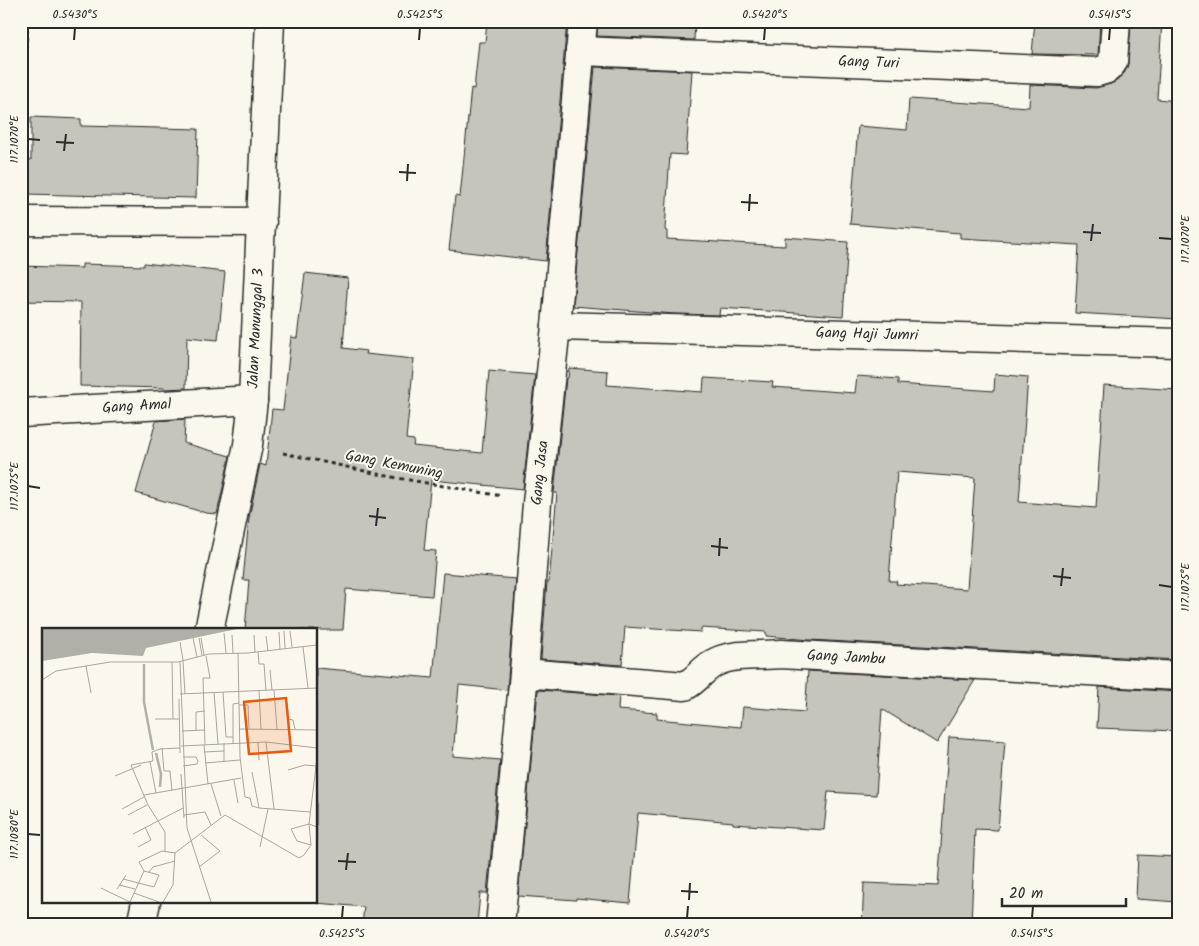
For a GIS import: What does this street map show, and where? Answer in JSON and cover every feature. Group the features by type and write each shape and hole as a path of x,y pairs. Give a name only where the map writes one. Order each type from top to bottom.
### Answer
{"street":[{"name":"Jalan Manunggal 3","path":"208,628 248,445 253,400 270,21"},
{"name":"Gang Jasa","path":"500,925 524,673 537,502 556,326 582,21"},
{"name":"Gang Turi","path":"580,51 1097,72 1107,69 1113,62 1116,21"},
{"path":"21,221 262,222"},
{"name":"Gang Haji Jumri","path":"556,326 1178,343"},
{"name":"Gang Amal","path":"21,413 75,412 253,400"},
{"name":"Gang Jambu","path":"524,673 685,686 691,683 702,671 715,663 732,657 781,654 1178,676"},
{"path":"141,925 146,904"}],"path":[{"path":"21,105 28,21"},
{"name":"Gang Kemuning","path":"248,445 392,477 537,502"}],"building":[{"path":"487,21 567,21 546,261 449,250 455,196 460,197 471,88 474,89 479,42 485,42"},
{"path":"598,21 695,21 694,40 597,36"},
{"path":"1035,21 1100,21 1098,55 1032,54"},
{"path":"1131,21 1162,21 1157,99 1178,101 1178,319 1075,313 1079,245 960,238 960,233 850,224 858,126 907,130 909,99 1029,107 1030,85 1096,88 1111,84 1118,80 1125,72 1128,64"},
{"path":"595,67 692,71 686,155 670,154 665,230 667,231 667,239 785,246 785,237 848,242 843,316 720,308 719,315 675,314 573,306"},
{"path":"31,117 81,119 81,126 198,129 196,198 24,194 25,160 31,160"},
{"path":"144,263 225,272 218,340 187,337 186,388 80,386 81,302 21,301 21,266 82,268 82,264 144,266"},
{"path":"305,273 348,278 343,348 366,351 365,354 414,359 406,439 414,440 413,446 482,453 489,371 535,375 523,489 431,480 424,550 436,551 432,596 346,589 343,630 245,628 249,580 243,580 249,518 260,464 266,466 272,409 283,410 291,337 297,338"},
{"path":"569,368 608,371 607,385 703,392 704,378 773,382 772,387 855,393 857,376 898,379 898,384 994,391 995,374 1028,377 1019,502 1096,508 1104,385 1178,390 1178,660 810,640 766,636 766,632 701,628 701,632 625,627 622,665 541,659 557,493 554,493 566,378 568,378","holes":["897,472 975,478 967,589 896,584 897,581 889,581"]},
{"path":"185,419 184,443 230,456 217,514 206,513 136,493 156,421"},
{"path":"443,573 516,579 507,690 459,685 453,756 500,760 487,893 480,893 477,925 362,925 364,907 318,903 318,668 433,678"},
{"path":"808,671 975,680 937,743 882,709 876,795 828,792 824,830 733,824 733,822 638,813 630,903 576,898 576,900 518,896 538,690 619,696 618,710 657,713 657,719 741,727 743,707 805,712"},
{"path":"1099,687 1178,692 1178,731 1097,728"},
{"path":"949,737 1005,741 998,830 975,829 971,925 862,925 864,883 938,886"},
{"path":"1138,855 1178,857 1178,902 1136,899"}]}
